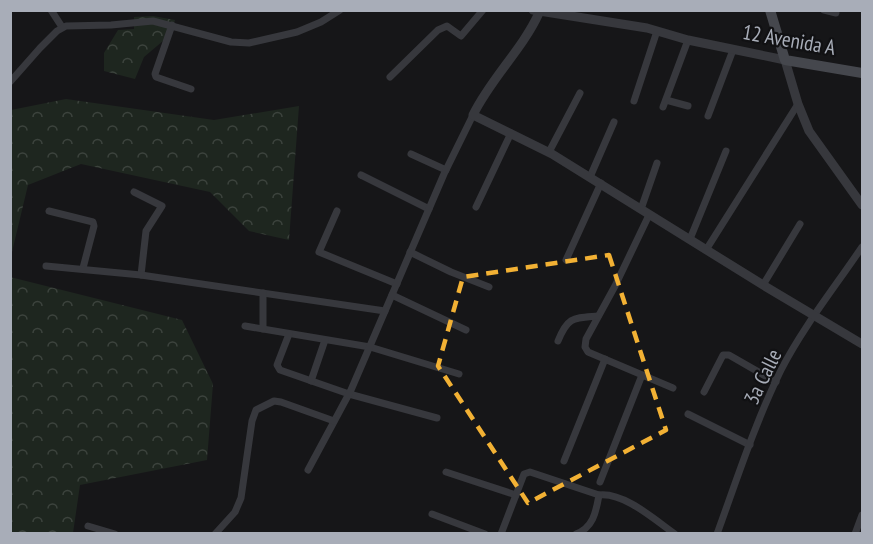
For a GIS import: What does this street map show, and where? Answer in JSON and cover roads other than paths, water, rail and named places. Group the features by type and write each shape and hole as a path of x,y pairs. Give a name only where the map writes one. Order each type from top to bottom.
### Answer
{"main road":[{"path":"770,10 785,60"},
{"name":"12 Avenida A","path":"785,60 862,72"}],"street":[{"path":"51,10 62,27"},
{"path":"10,82 62,27 70,25 111,25 153,21 231,42 249,43 297,32 321,22 340,10"},
{"path":"390,77 438,30 447,26 461,36 483,10"},
{"path":"824,10 836,13"},
{"path":"308,470 348,394 446,170 473,115 484,94 530,31 536,12"},
{"name":"12 Avenida A","path":"536,12 657,31 688,40 785,60"},
{"path":"172,25 156,77 191,89"},
{"path":"634,101 657,31"},
{"path":"688,40 664,103 688,106"},
{"path":"708,116 733,50"},
{"path":"785,60 809,131 862,205"},
{"path":"549,152 580,93"},
{"path":"706,250 798,104"},
{"path":"473,115 549,152 862,345"},
{"path":"590,177 614,122"},
{"path":"476,207 511,133"},
{"path":"690,239 726,151"},
{"path":"411,154 446,170"},
{"path":"657,164 645,212 615,286 586,339 585,347 588,352 673,388"},
{"path":"362,176 429,209"},
{"path":"566,260 601,183"},
{"path":"134,192 162,206 146,231 141,275"},
{"path":"49,211 93,222 94,226 83,268"},
{"path":"337,211 319,252 397,284"},
{"path":"763,285 800,224"},
{"name":"3a Calle","path":"717,534 782,369 862,247"},
{"path":"410,252 489,287"},
{"path":"46,266 141,275 385,311"},
{"path":"263,293 263,329"},
{"path":"392,295 466,330"},
{"path":"558,341 564,327 576,318 598,316"},
{"path":"245,326 370,346 459,374"},
{"path":"289,334 278,368 348,394 436,418"},
{"path":"311,381 325,340"},
{"path":"704,392 723,356 729,355 776,382"},
{"path":"564,461 604,359"},
{"path":"600,482 642,375"},
{"path":"215,534 235,512 241,498 252,421 256,410 274,401 334,421"},
{"path":"688,414 750,446"},
{"path":"446,472 516,495"},
{"path":"501,534 524,474 530,472 599,495 608,494 623,499 675,534"},
{"path":"576,534 586,529 592,521 599,495"},
{"path":"432,514 485,534"},
{"path":"857,533 862,515"},
{"path":"88,526 115,534"}]}
